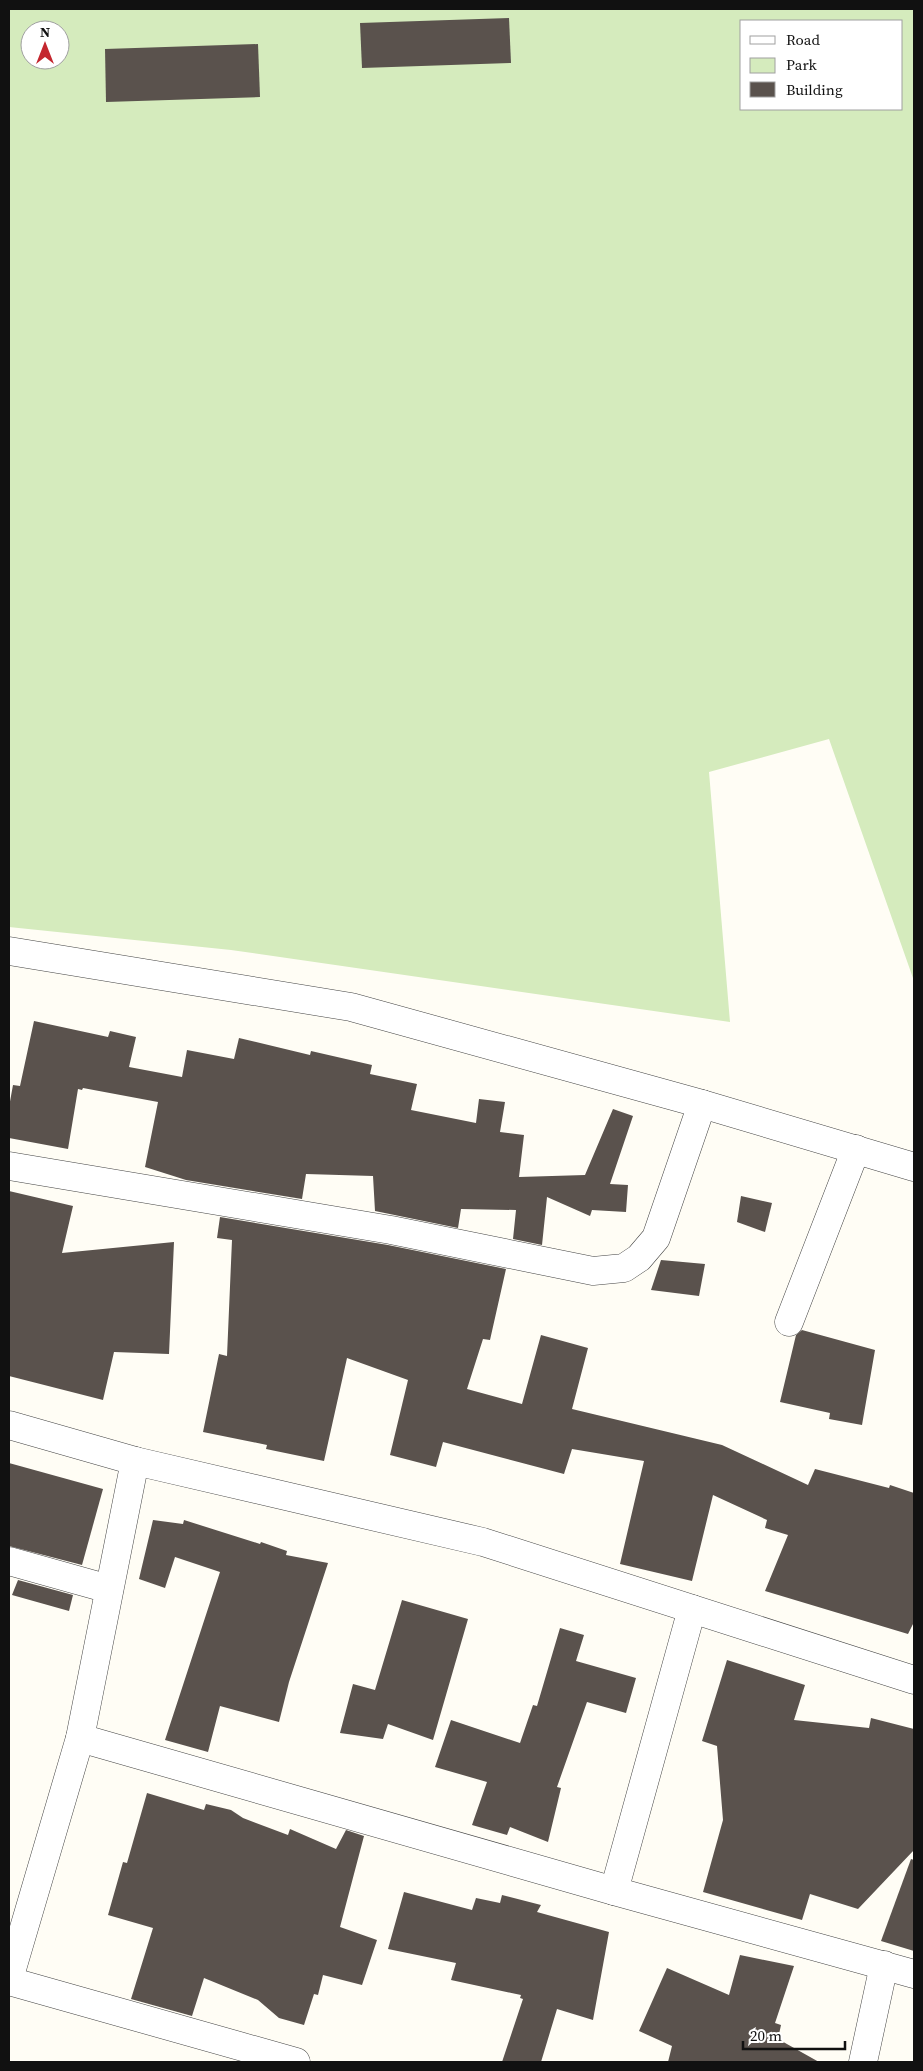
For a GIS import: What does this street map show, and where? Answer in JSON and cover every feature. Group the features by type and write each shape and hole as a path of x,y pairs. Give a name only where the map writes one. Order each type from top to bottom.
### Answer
{"street":[{"path":"9,951 351,1006 702,1104 914,1167"},
{"path":"9,1166 391,1230 593,1270 624,1268 639,1258 656,1238 702,1104"},
{"path":"789,1322 856,1149"},
{"path":"9,1425 134,1461 482,1542 914,1680"},
{"path":"134,1461 80,1738 9,1980 294,2062"},
{"path":"9,1561 109,1589"},
{"path":"614,1891 692,1609"},
{"path":"80,1738 614,1891 914,1974"},
{"path":"863,2062 884,1966"}],"green space":[{"path":"9,9 914,9 914,981 829,739 709,772 730,1022 231,950 9,927"}],"building":[{"path":"509,18 511,63 362,68 360,23"},
{"path":"258,44 260,97 106,102 105,49"},
{"path":"34,1021 108,1037 110,1031 136,1037 129,1067 182,1077 187,1050 234,1059 239,1038 310,1055 311,1051 372,1065 370,1074 417,1084 411,1110 476,1123 479,1099 505,1102 500,1132 524,1135 519,1177 585,1175 613,1109 633,1116 610,1184 628,1185 626,1212 592,1210 590,1216 547,1197 542,1245 513,1239 516,1210 461,1209 458,1228 375,1211 373,1176 306,1174 302,1199 186,1180 145,1167 158,1102 83,1088 82,1090 78,1089 68,1149 9,1138 9,1107 13,1085 20,1086"},
{"path":"9,1191 73,1206 62,1253 174,1242 169,1354 114,1352 103,1400 9,1376"},
{"path":"741,1196 772,1203 765,1232 737,1222"},
{"path":"220,1217 388,1245 506,1269 490,1340 483,1339 467,1389 522,1404 541,1335 588,1348 572,1409 722,1445 808,1485 815,1469 889,1488 890,1485 914,1493 914,1622 908,1634 765,1591 788,1535 765,1528 767,1520 713,1495 692,1581 620,1564 644,1461 572,1449 564,1474 443,1442 436,1467 390,1455 408,1380 347,1358 324,1461 266,1449 267,1445 203,1432 219,1354 227,1356 232,1240 217,1238"},
{"path":"661,1260 705,1264 699,1296 651,1290"},
{"path":"802,1330 875,1350 862,1425 829,1419 830,1413 780,1402 796,1335"},
{"path":"9,1463 103,1489 82,1565 9,1546"},
{"path":"153,1520 183,1524 184,1520 260,1544 261,1542 287,1551 286,1555 328,1563 289,1682 279,1722 220,1706 208,1752 165,1740 220,1572 175,1557 165,1588 139,1579"},
{"path":"18,1580 73,1595 69,1611 12,1595"},
{"path":"402,1600 468,1619 433,1740 388,1724 383,1739 340,1733 353,1684 375,1690"},
{"path":"560,1628 584,1635 576,1661 636,1678 626,1713 587,1702 557,1787 561,1788 548,1842 510,1827 507,1835 472,1825 487,1782 435,1767 451,1720 520,1743 533,1705 537,1706"},
{"path":"727,1660 805,1685 794,1720 869,1728 871,1718 914,1729 914,1850 858,1909 810,1894 802,1920 703,1892 723,1820 717,1746 702,1741"},
{"path":"147,1793 204,1810 206,1804 231,1810 243,1818 288,1835 290,1829 336,1849 346,1830 364,1836 340,1927 377,1940 362,1985 323,1975 318,1995 314,1994 304,2025 279,2018 258,2000 204,1978 192,2016 131,1999 153,1928 108,1915 123,1862 127,1863"},
{"path":"911,1859 914,1860 914,1951 881,1941"},
{"path":"404,1892 472,1910 476,1898 500,1903 502,1895 541,1905 537,1912 609,1932 593,2020 557,2009 541,2062 502,2062 523,1999 520,1998 521,1995 451,1980 456,1963 388,1949"},
{"path":"740,1955 794,1966 775,2023 781,2025 778,2039 819,2062 668,2062 672,2046 639,2031 667,1968 729,1995"}]}
